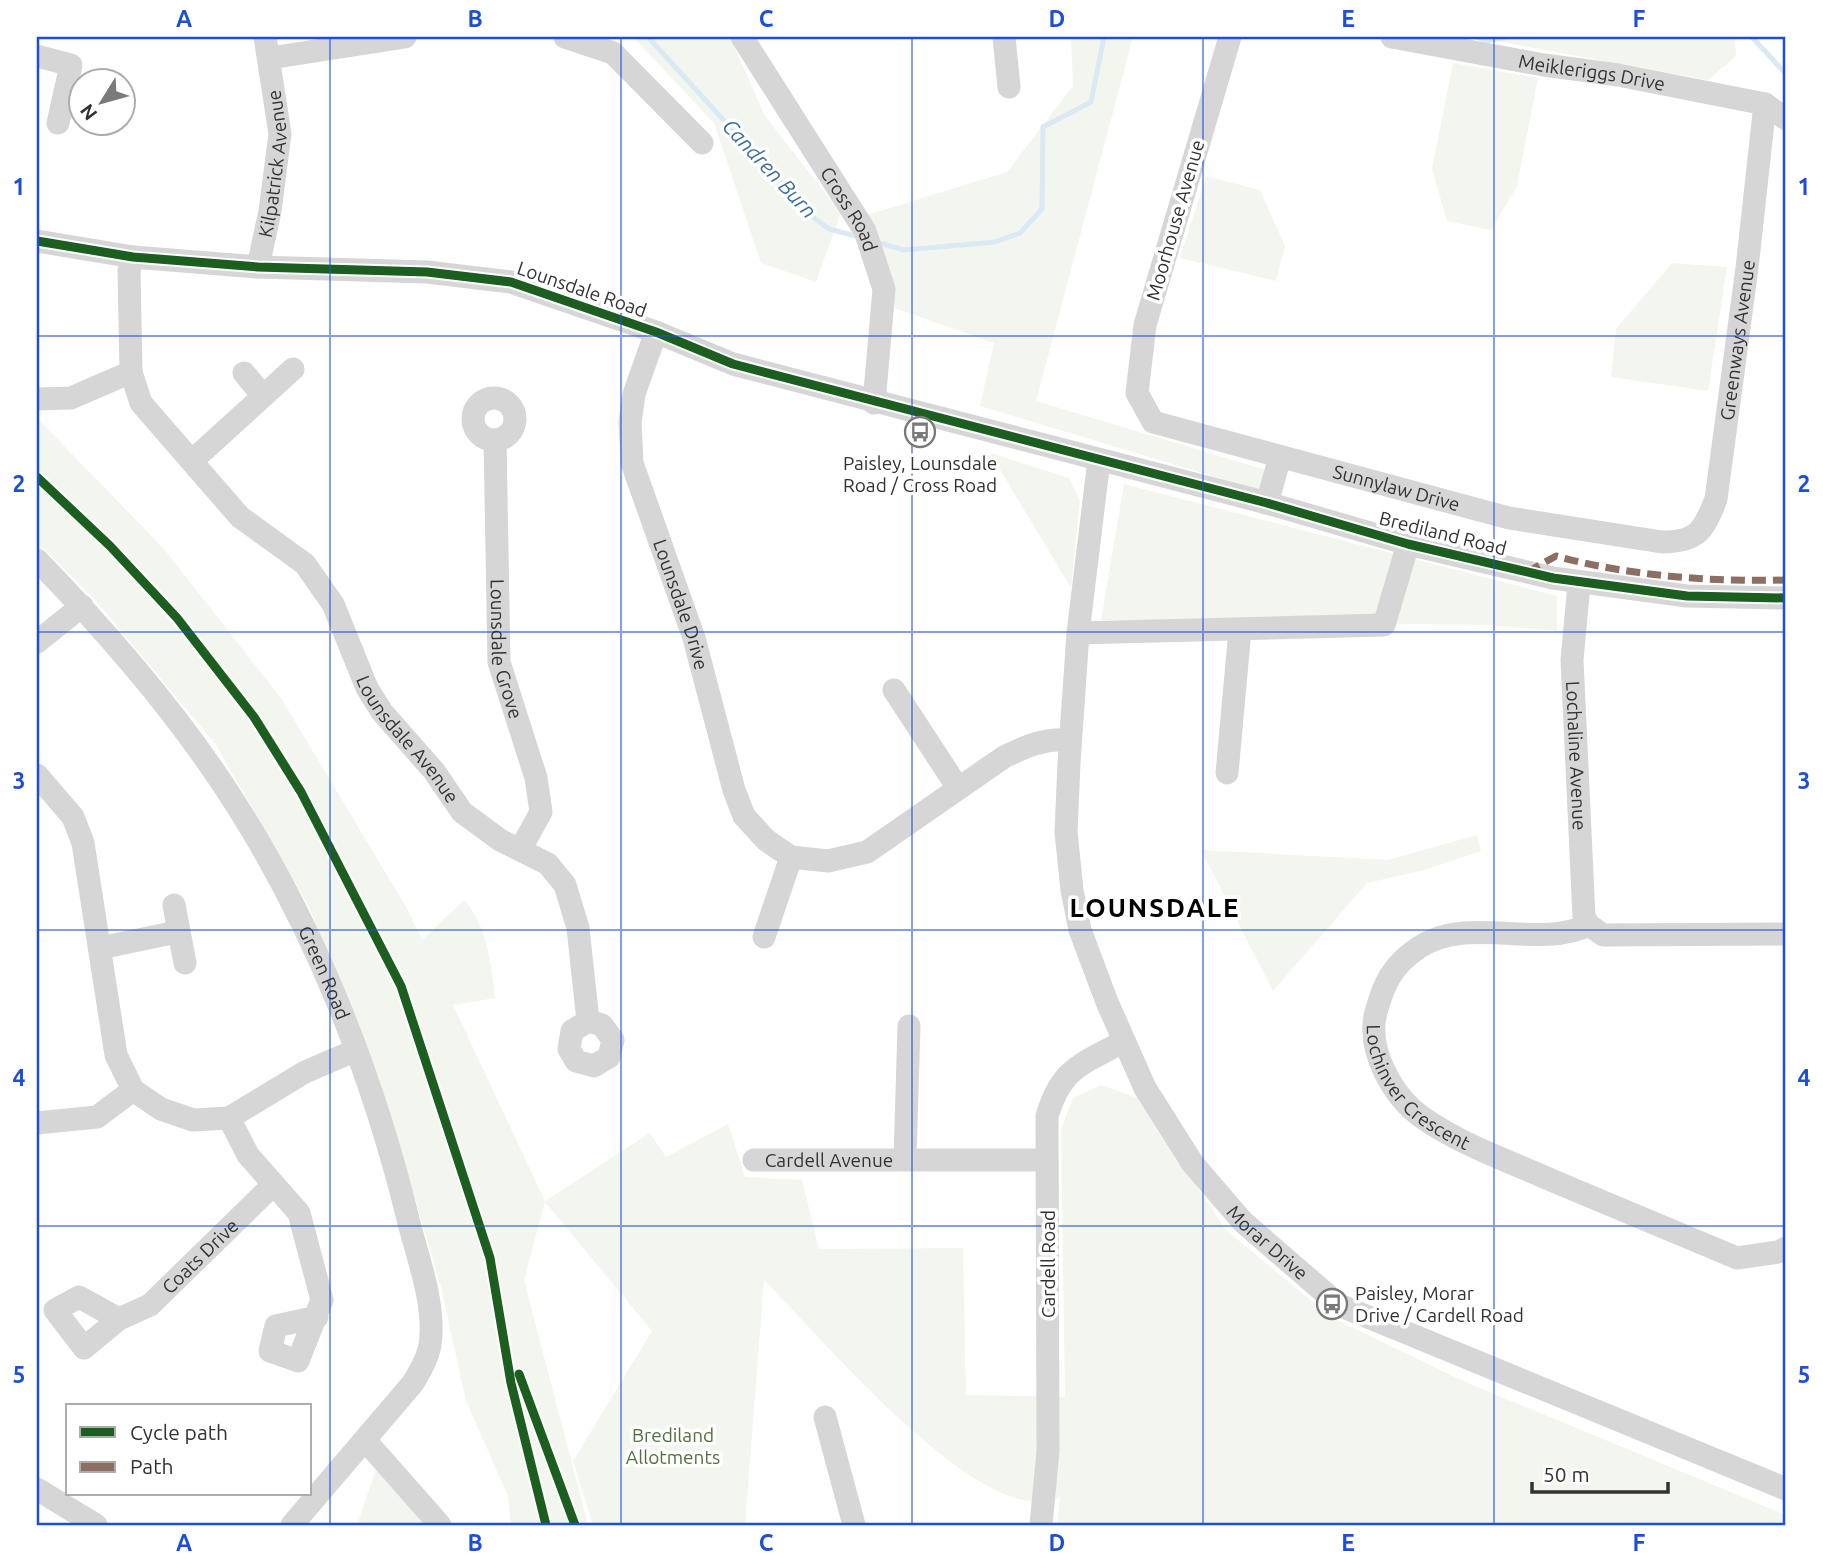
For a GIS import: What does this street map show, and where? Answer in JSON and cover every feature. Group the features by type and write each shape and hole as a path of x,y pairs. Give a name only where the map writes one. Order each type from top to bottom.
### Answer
{"street":[{"name":"Kilpatrick Avenue","path":"258,267 270,211 280,134 267,47 405,37"},
{"path":"565,37 612,53 702,143"},
{"name":"Cross Road","path":"742,37 865,231 884,289 874,403"},
{"path":"1004,37 1009,87"},
{"name":"Moorhouse Avenue","path":"1142,406 1137,393 1144,325 1230,37"},
{"name":"Meikleriggs Drive","path":"1392,37 1544,65 1618,75 1765,104 1786,119"},
{"path":"37,56 71,65 58,123"},
{"name":"Greenways Avenue","path":"1662,542 1685,540 1705,527 1716,499 1746,280 1765,104"},
{"name":"Lounsdale Road","path":"37,240 133,257 258,267 427,272 511,282 656,332 733,364 1099,460"},
{"name":"Lounsdale Avenue","path":"133,257 129,271 131,372 141,403 240,517 306,564 333,604 367,688 382,712 434,771 462,812 520,850 548,864 565,885 578,928 588,1021"},
{"name":"Lounsdale Drive","path":"656,332 634,394 630,422 632,463 694,638 733,790 744,816 766,840 792,857 828,861 867,852 958,788 1028,744 1056,738 1070,740"},
{"path":"192,461 293,369"},
{"path":"37,399 71,398 131,372"},
{"path":"244,373 263,396"},
{"name":"Sunnylaw Drive","path":"1142,406 1153,422 1508,518 1662,542"},
{"name":"Lounsdale Grove","path":"495,440 499,662 536,778 541,812 520,850"},
{"path":"1267,503 1280,457"},
{"path":"1070,740 1078,633 1099,460"},
{"name":"Brediland Road","path":"1099,460 1267,503 1408,544 1579,584 1687,596 1786,598"},
{"name":"Brediland Road","path":"1078,633 1384,625 1408,544"},
{"name":"Green Road","path":"37,560 82,606 168,709 237,806 292,901 354,1051 402,1195 426,1296 431,1334 426,1360 413,1383 292,1525"},
{"name":"Lochaline Avenue","path":"1579,584 1572,660 1584,918 1588,925"},
{"path":"37,642 82,606"},
{"path":"1227,774 1240,630"},
{"path":"894,690 958,788"},
{"name":"Morar Drive","path":"1070,740 1066,832 1072,890 1080,930 1144,1088 1193,1164 1243,1222 1339,1305 1786,1489"},
{"path":"37,775 73,817 83,842 116,1055 133,1090 161,1109 193,1120 229,1118 305,1072 354,1051"},
{"path":"764,937 792,857"},
{"path":"174,905 177,932 185,962"},
{"path":"1588,925 1603,935 1786,934"},
{"name":"Lochinver Crescent","path":"1588,925 1576,931 1535,935 1466,933 1418,948 1385,980 1374,1020 1378,1054 1393,1090 1421,1117 1470,1145 1737,1258 1778,1252 1786,1248"},
{"path":"100,948 177,932"},
{"name":"Cardell Avenue","path":"905,1159 909,1026"},
{"name":"Cardell Road","path":"1041,1525 1048,1451 1046,1116 1053,1093 1065,1074 1124,1041"},
{"path":"37,1123 97,1117 133,1090"},
{"path":"229,1118 248,1155 299,1213 322,1300 317,1317"},
{"name":"Cardell Avenue","path":"754,1160 1047,1160"},
{"name":"Coats Drive","path":"119,1319 150,1305 273,1185"},
{"path":"825,1417 854,1525"},
{"path":"366,1440 440,1525"},
{"path":"37,1489 96,1525"}],"green space":[{"path":"633,37 730,37 765,116 841,213 816,282 761,263 714,123"},
{"path":"1071,37 1133,37 1036,401 1266,470 1262,491 980,406 994,343 895,308 867,215 1007,172 1073,86"},
{"path":"1474,37 1735,37 1736,56 1708,80"},
{"path":"1453,63 1538,78 1517,186 1491,230 1447,221 1432,169"},
{"path":"1206,176 1260,190 1285,246 1276,281 1180,258"},
{"path":"1672,263 1727,267 1708,391 1611,377 1616,329"},
{"name":"Brediland Allotments","path":"37,418 164,549 281,698 406,907 422,940 464,900 472,910 487,946 495,998 453,1005 545,1201 650,1133 666,1157 728,1124 745,1177 802,1180 819,1249 963,1248 966,1395 1065,1397 1061,1129 1073,1098 1101,1085 1138,1098 1226,1230 1331,1317 1463,1381 1786,1515 1786,1525 1057,1525 1060,1498 1023,1500 991,1488 957,1466 886,1406 764,1280 745,1525 593,1525 573,1461 652,1331 545,1202 524,1280 588,1525 511,1525 508,1496 466,1401 440,1283 379,1078 309,907 216,745 97,602 37,542"},
{"path":"990,453 1069,478 1080,501 1071,588"},
{"path":"1124,484 1557,596 1557,631 1489,625 1101,620"},
{"path":"1477,835 1481,851 1424,870 1367,883 1273,991 1201,850 1388,860"},
{"path":"376,1469 426,1525 357,1525"}],"waterway":[{"name":"Candren Burn","path":"648,37 810,215 829,229 860,237"},
{"name":"Candren Burn","path":"876,242 904,250 995,242 1020,233 1042,209 1043,127 1091,102 1104,37"},
{"name":"Candren Burn","path":"1477,37 1486,41 1506,37"},
{"name":"Candren Burn","path":"1752,37 1786,74"}],"marked path":[{"path":"1527,572 1556,556 1641,573 1729,580 1786,580"}],"cycle path":[{"path":"37,241 133,257 258,267 427,272 511,282 656,332 733,364 1267,503 1408,544 1553,578 1687,596 1786,598"},
{"path":"37,477 110,546 177,618 254,717 301,792 401,986 490,1258 511,1383 546,1525"},
{"path":"519,1374 575,1525"}],"place":[{"name":"Paisley, Lounsdale Road / Cross Road","path":"920,432"},
{"name":"Paisley, Morar Drive / Cardell Road","path":"1332,1304"}],"district":[{"name":"LOUNSDALE","path":"1155,907"}]}
